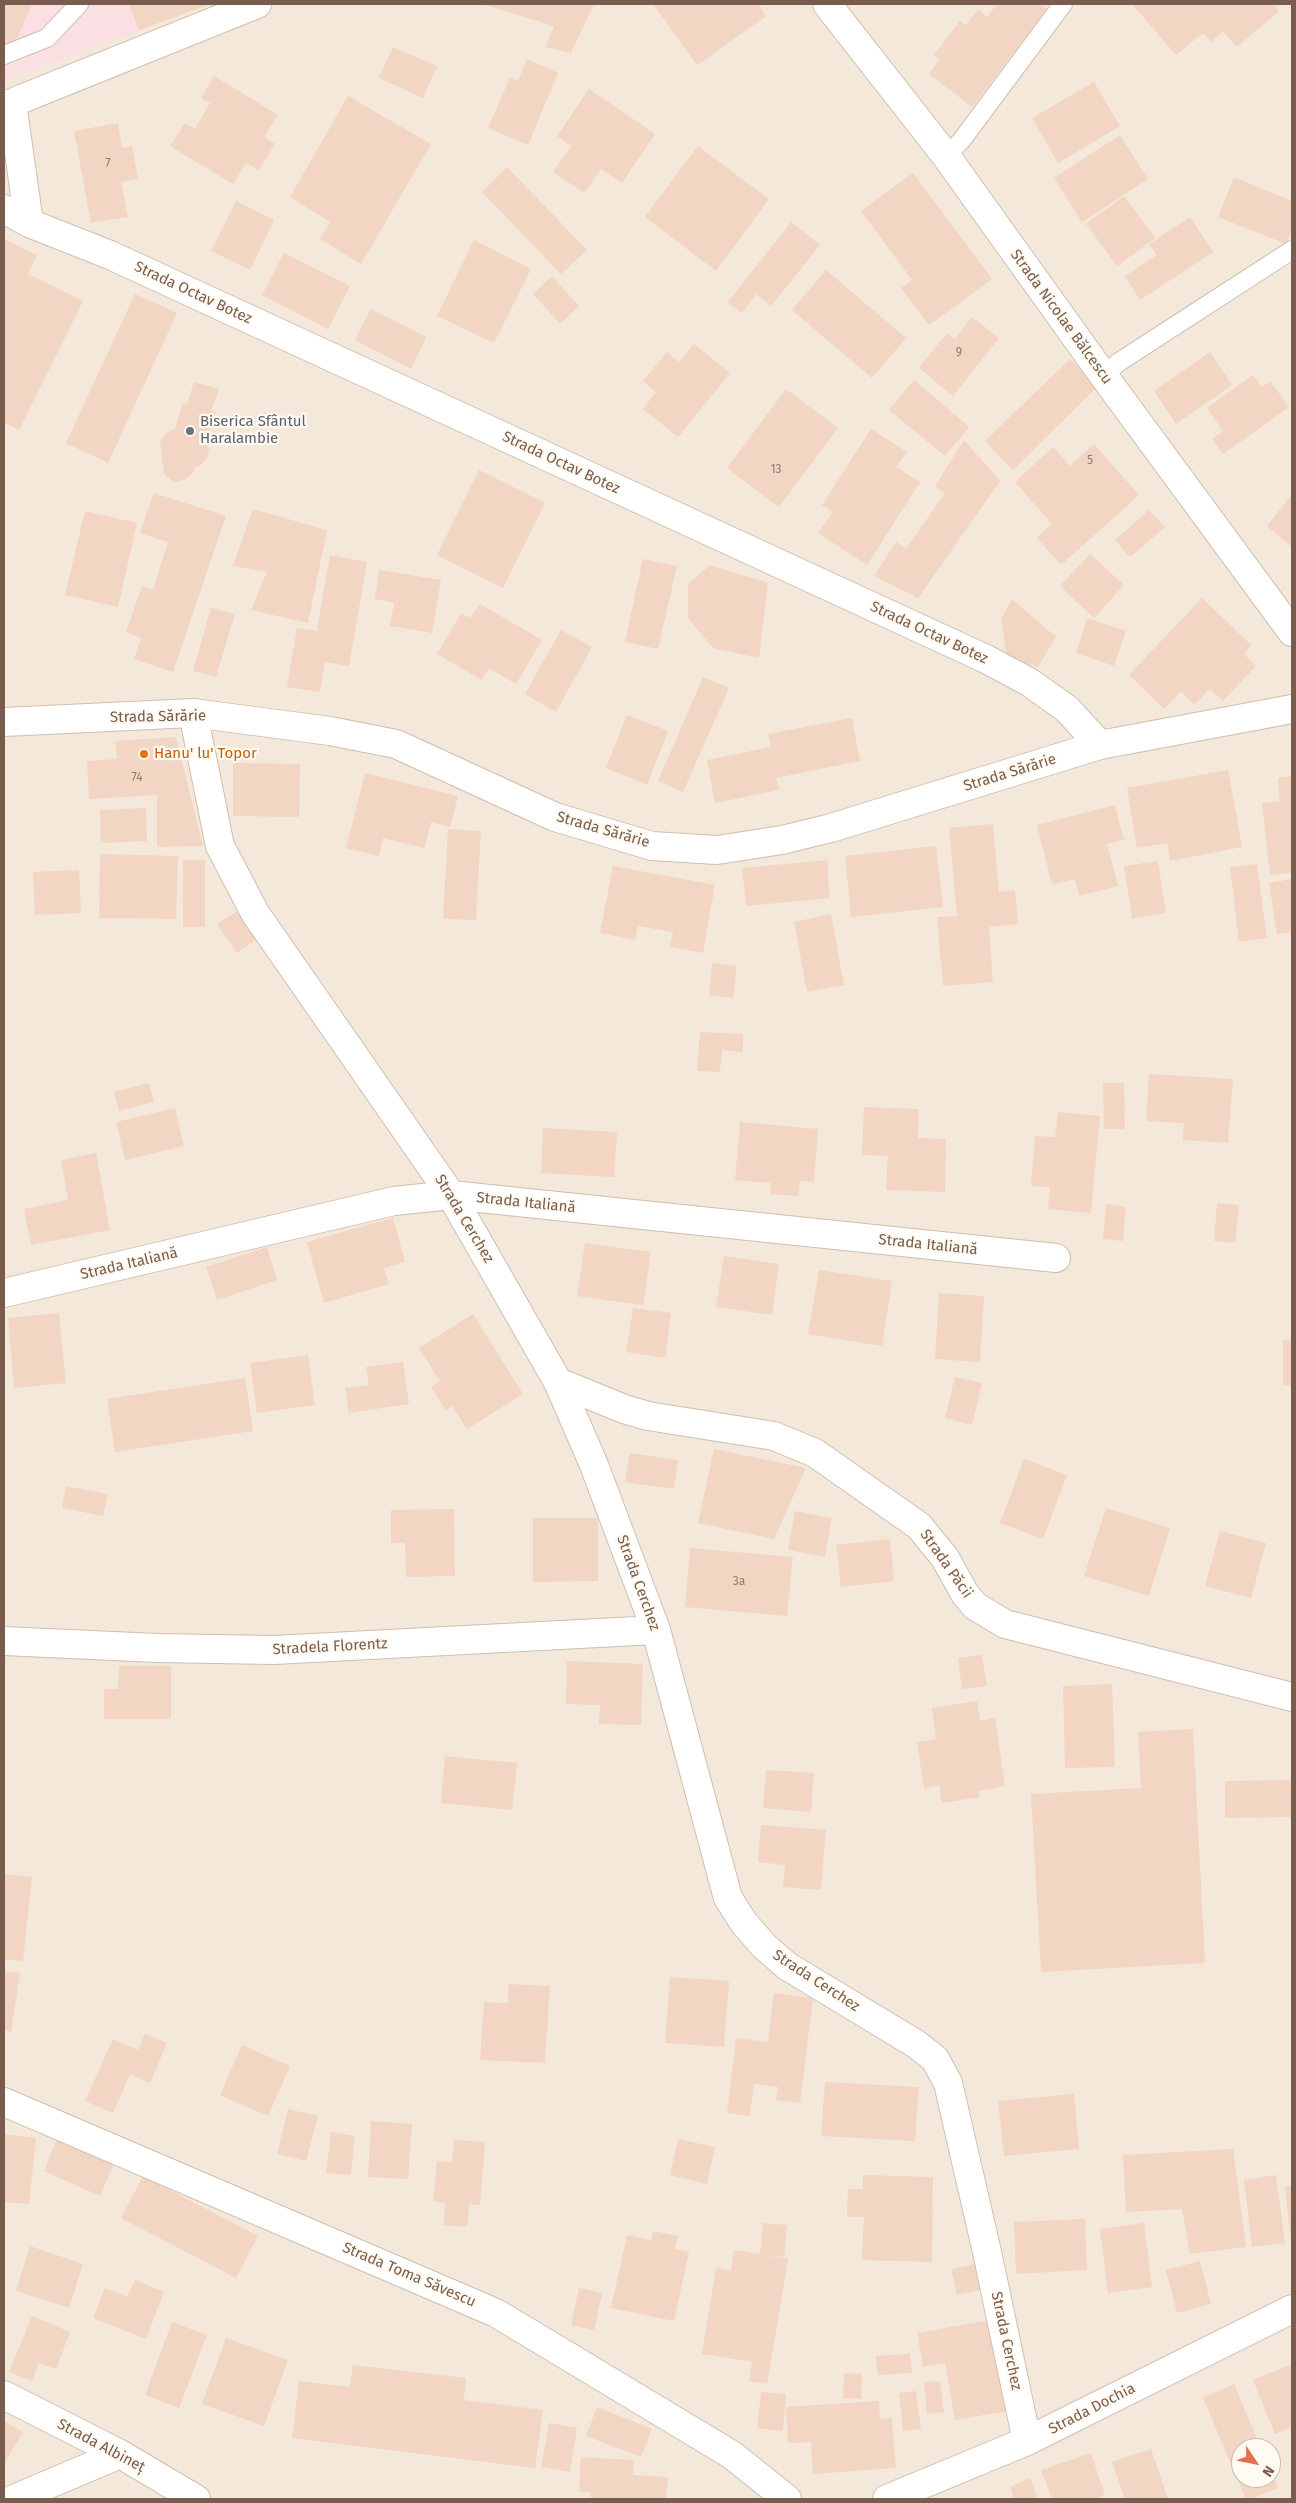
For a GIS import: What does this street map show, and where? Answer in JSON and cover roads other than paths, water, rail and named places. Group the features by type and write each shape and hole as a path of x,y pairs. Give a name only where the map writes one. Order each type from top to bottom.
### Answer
{"street":[{"path":"29,223 8,105 257,4"},
{"name":"Strada Nicolae Bălcescu","path":"827,4 946,156 1103,375 1292,632"},
{"name":"Strada Octav Botez","path":"4,210 29,223 110,255 986,659 1030,682 1067,709 1100,746"},
{"name":"Strada Sărărie","path":"4,722 193,713 330,731 396,744 555,817 652,846 717,850 782,840 831,828 1100,746 1292,709"},
{"name":"Strada Cerchez","path":"193,713 220,846 255,913 451,1195 558,1382 594,1464 656,1630 728,1898 744,1923 764,1946 787,1966 916,2044 935,2059 948,2083 987,2252 1027,2441"},
{"name":"Strada Italiană","path":"4,1293 394,1201 451,1195 1056,1258"},
{"name":"Strada Păcii","path":"558,1382 624,1409 648,1416 774,1436 815,1453 919,1526 945,1558 965,1594 976,1606 1005,1624 1292,1696"},
{"name":"Stradela Florentz","path":"4,1641 157,1648 274,1650 656,1630"},
{"name":"Strada Toma Săvescu","path":"4,2102 496,2313 732,2455 786,2499"},
{"name":"Strada Dochia","path":"887,2499 1027,2441 1292,2309"},
{"name":"Strada Albineț","path":"4,2395 120,2454 196,2499"},
{"path":"14,2499 120,2454"}],"lane":[{"path":"4,54 48,38 80,4"},
{"path":"946,156 961,141 1063,4"},
{"path":"1103,375 1119,362 1292,250"}],"place":[{"name":"Biserica Sfântul Haralambie","path":"190,431"},
{"name":"Hanu' lu' Topor","path":"144,754"}]}
